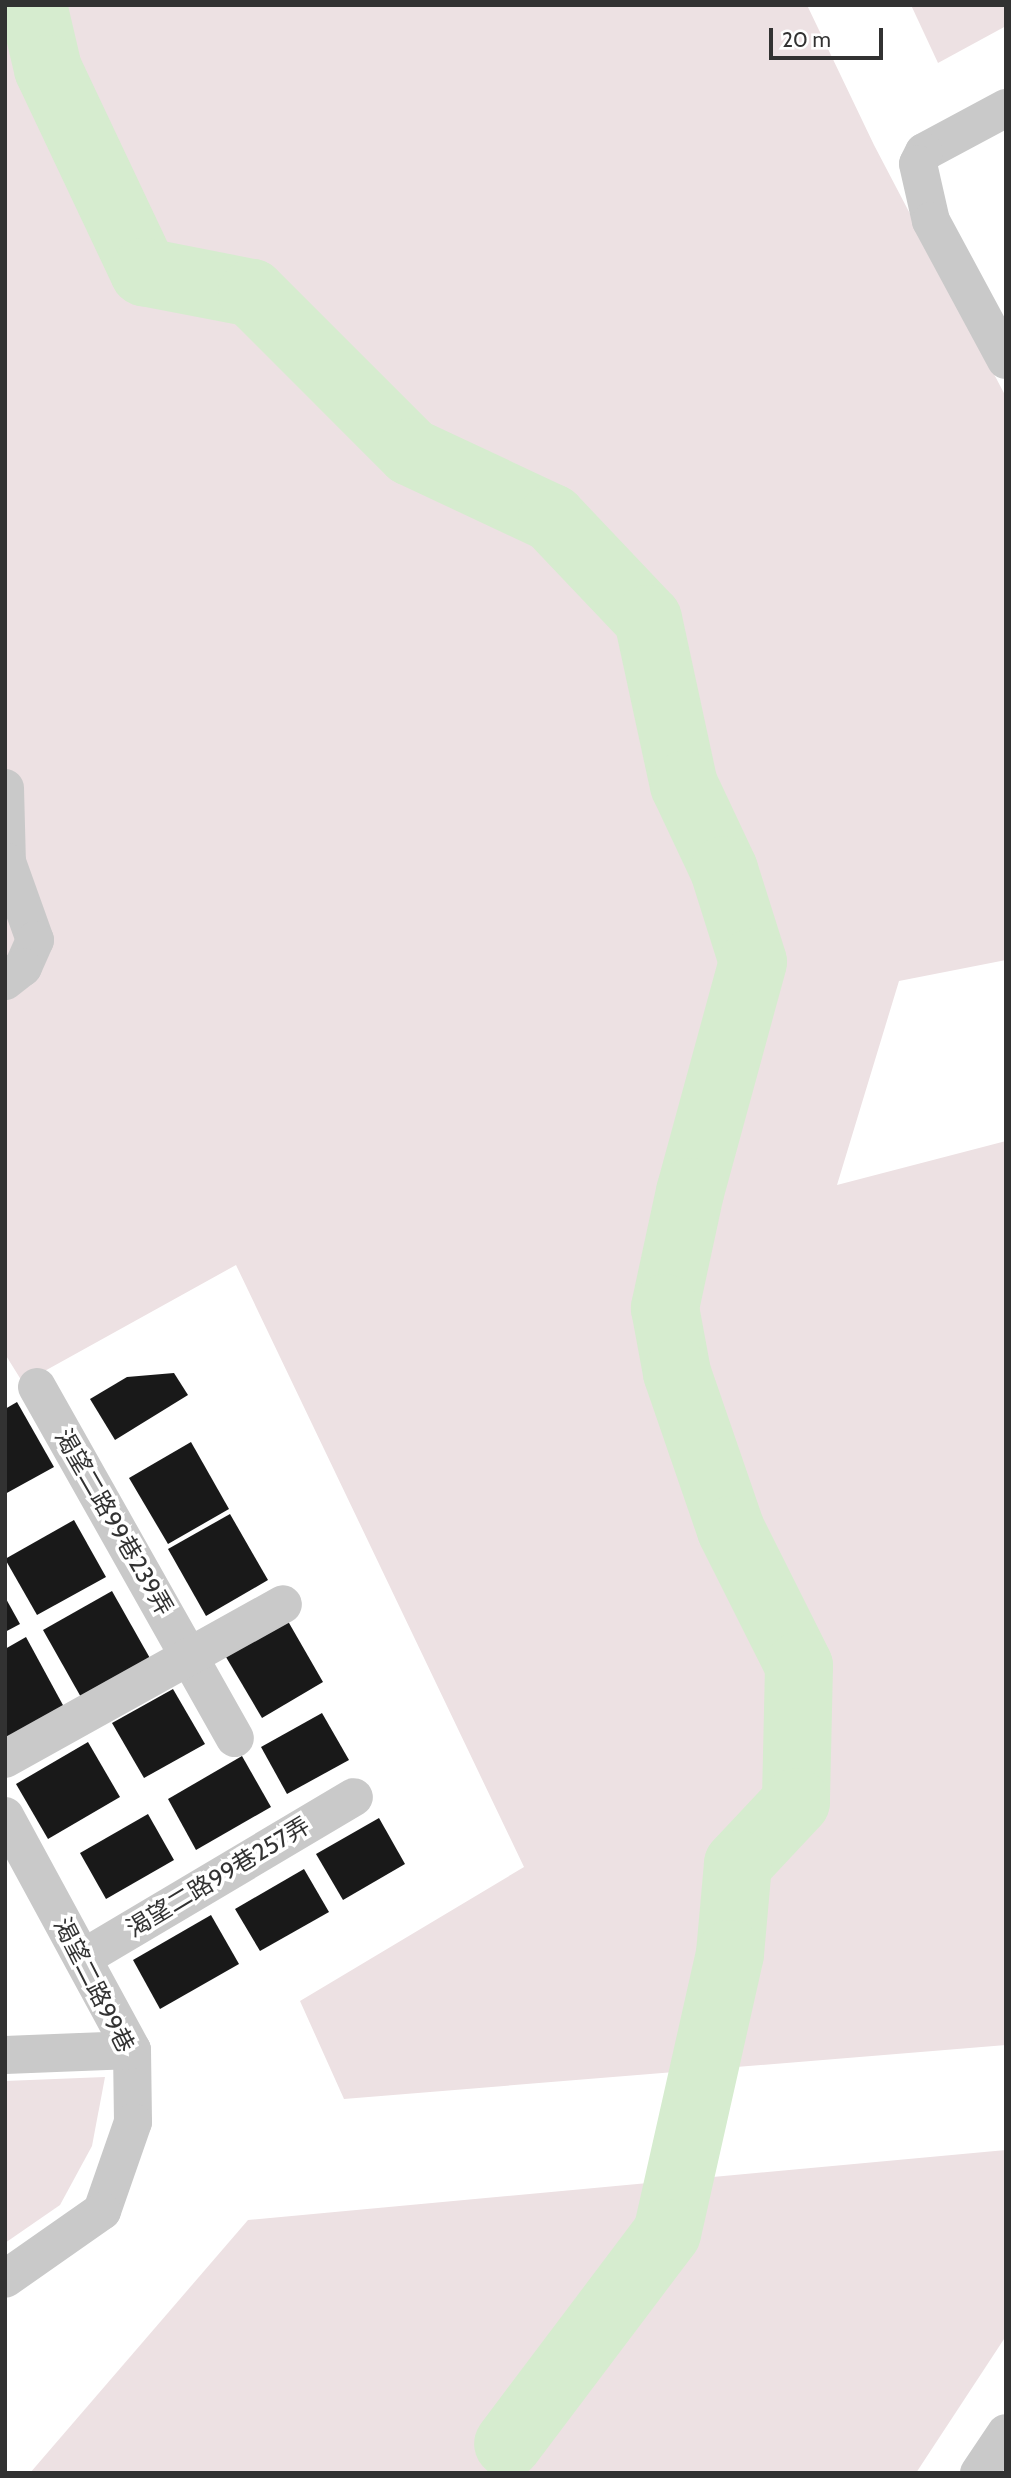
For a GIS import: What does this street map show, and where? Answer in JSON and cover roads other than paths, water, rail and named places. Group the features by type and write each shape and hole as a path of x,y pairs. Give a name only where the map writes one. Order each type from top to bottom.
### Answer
{"street":[{"path":"1006,108 924,152 918,164 931,221 1006,360"},
{"path":"5,788 7,862 35,940 23,967 5,981"},
{"name":"渴望二路99巷239弄","path":"37,1387 235,1738"},
{"path":"5,1759 283,1604"},
{"name":"渴望二路99巷257弄","path":"83,1958 354,1797"},
{"name":"渴望二路99巷","path":"5,1816 132,2050 133,2122 102,2211 5,2279"},
{"path":"5,2055 132,2050"},
{"path":"979,2473 1006,2433"}],"waterway":[{"path":"33,5 48,69 144,272 252,293 411,452 552,518 648,619 684,785 724,870 753,962 690,1192 665,1308 677,1373 731,1530 799,1666 796,1802 738,1864 730,1954 667,2233 508,2444"}]}
